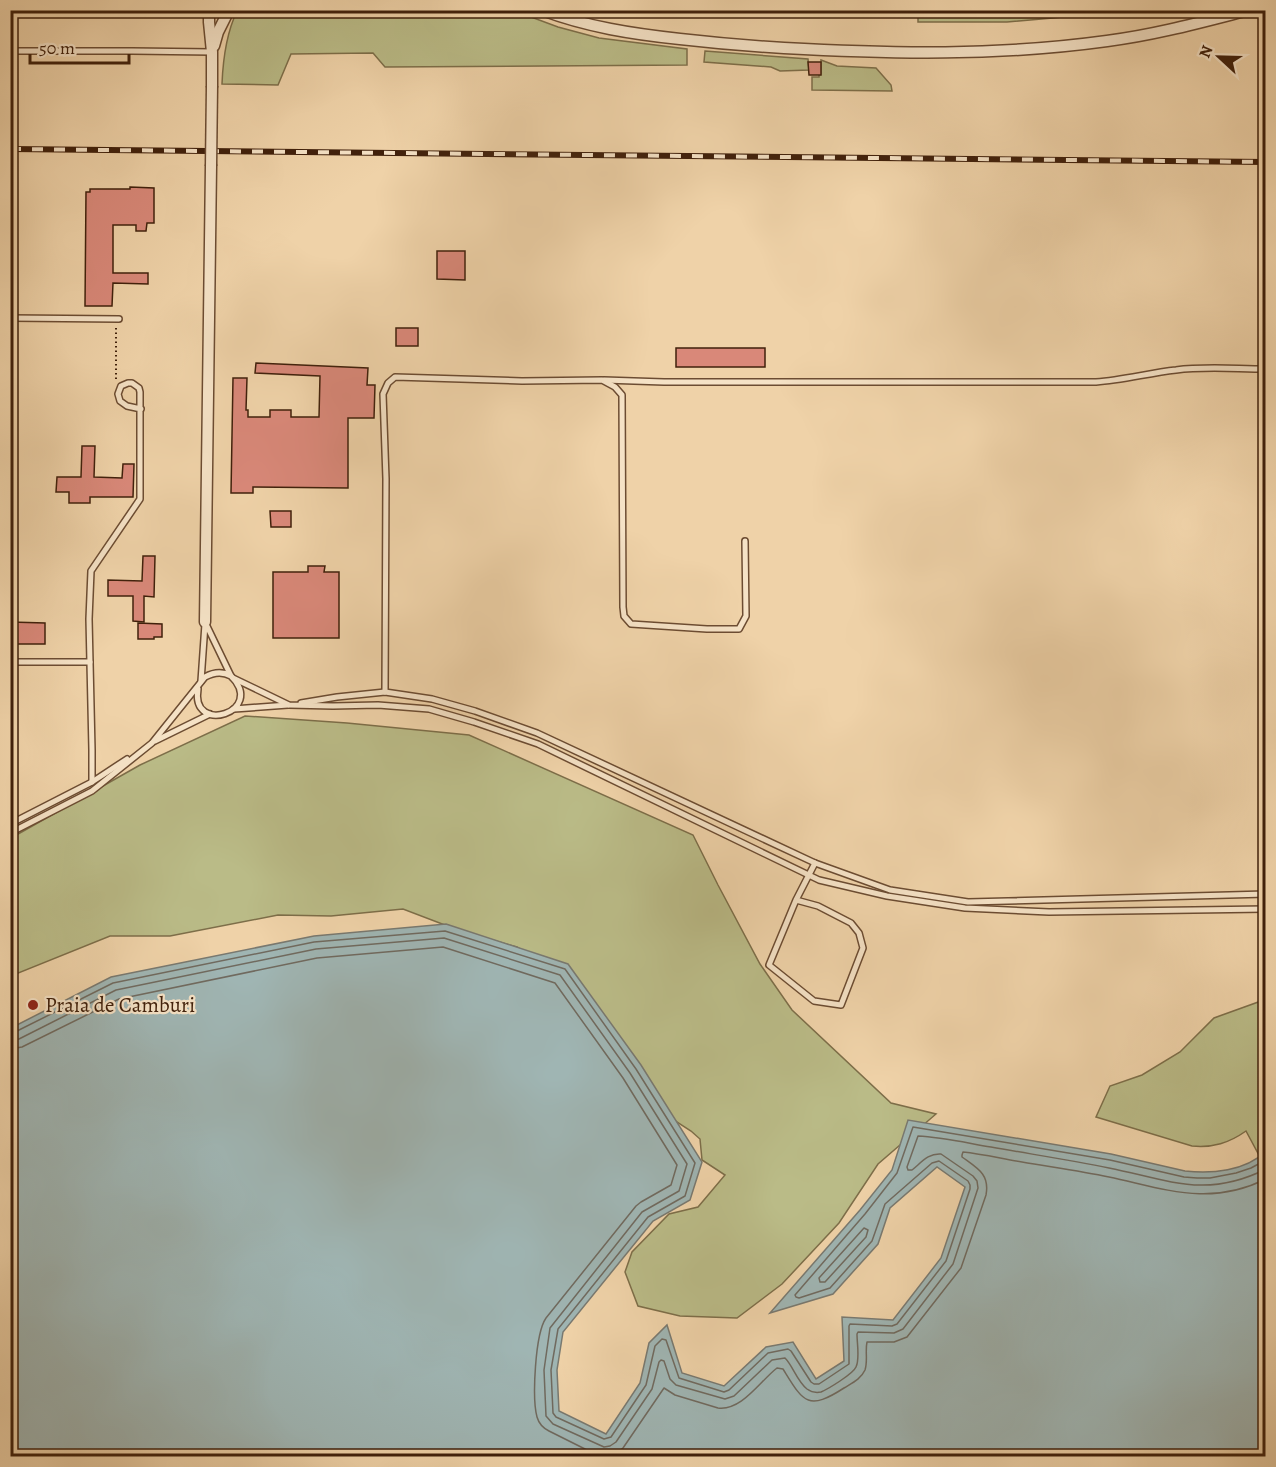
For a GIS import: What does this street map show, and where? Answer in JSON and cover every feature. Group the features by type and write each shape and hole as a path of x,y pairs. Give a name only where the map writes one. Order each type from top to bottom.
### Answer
{"street":[{"path":"205,622 212,86 208,10"},
{"path":"212,52 218,32 229,10"},
{"path":"542,10 614,30 741,46 943,53 1027,50 1108,41 1249,10"}],"lane":[{"path":"10,51 212,52"},
{"path":"10,318 119,319"},
{"path":"384,692 386,479 383,394 388,383 395,377 522,381 1096,382 1188,369 1266,369"},
{"path":"602,380 615,387 622,395 623,607 624,616 628,621 631,624 707,629 740,628 746,616 745,541"},
{"path":"92,782 89,619 91,571 140,499 141,409 140,392 136,385 128,383 121,386 118,394 120,401 127,406 141,409"},
{"path":"205,622 240,693 238,704 229,713 223,715 210,714 204,710 197,699 205,622"},
{"path":"10,662 90,662"},
{"path":"10,833 92,791 152,743 200,683 210,674 221,672 289,705 378,705 429,709 474,722 538,744 819,880 887,896 965,908 1049,912 1266,909"},
{"path":"234,709 289,705 384,692 432,699 475,711 537,733 815,863 890,890 968,902 1266,894"},
{"path":"12,822 92,782 152,743 210,714"},
{"path":"796,900 818,906 851,923 859,933 863,948 841,1005 814,1001 769,965 796,900 815,863"}],"path":[{"path":"116,326 116,381"}],"green space":[{"path":"918,10 1118,11 1007,22 918,22"},
{"path":"237,11 515,11 558,27 599,38 687,49 687,65 385,67 373,53 291,54 278,85 222,84 226,46"},
{"path":"705,51 808,59 809,70 780,71 771,67 704,62"},
{"path":"821,60 837,66 876,68 891,85 892,91 812,90 812,77 819,77 821,74"},
{"path":"245,716 469,735 693,835 760,964 792,1010 891,1103 936,1114 878,1164 839,1223 782,1284 737,1318 680,1316 638,1306 625,1272 632,1252 669,1214 698,1207 725,1175 702,1160 700,1139 666,1115 560,974 517,947 458,930 403,909 331,916 278,915 170,936 110,936 11,976 11,838 140,765"},
{"path":"1265,998 1266,1152 1260,1157 1246,1131 1220,1144 1192,1146 1096,1117 1110,1086 1142,1075 1180,1052 1214,1018"}],"water":[{"path":"446,924 568,964 641,1065 702,1162 690,1200 653,1221 563,1332 557,1370 559,1411 606,1434 640,1383 649,1343 667,1325 682,1373 724,1386 766,1347 793,1342 816,1379 844,1361 842,1317 893,1320 941,1258 965,1187 937,1167 890,1208 878,1244 833,1294 770,1313 892,1170 908,1120 1111,1154 1185,1171 1228,1170 1248,1163 1265,1152 1265,1456 11,1456 11,1028 111,977 314,936"}],"building":[{"path":"808,62 821,62 821,75 809,75"},
{"path":"130,187 154,188 154,223 147,223 146,231 136,231 136,225 113,225 113,273 148,273 148,284 113,283 112,306 85,306 86,192 90,192 90,189 130,189"},
{"path":"437,251 465,251 465,280 437,279"},
{"path":"396,328 418,328 418,346 396,346"},
{"path":"676,348 765,348 765,367 676,367"},
{"path":"256,363 368,368 367,385 375,385 374,418 348,418 348,488 253,487 253,493 231,493 233,378 247,378 246,410 248,410 248,417 270,417 270,410 291,410 291,417 319,417 320,376 255,373"},
{"path":"82,446 95,446 94,477 122,478 123,464 134,464 133,497 90,497 90,503 69,503 69,492 56,492 57,477 81,477"},
{"path":"270,511 291,511 291,527 271,527"},
{"path":"143,556 155,556 154,597 144,596 144,622 133,621 133,596 108,596 108,580 142,581"},
{"path":"308,566 325,566 324,572 339,572 339,638 273,638 273,572 308,572"},
{"path":"10,622 45,623 45,644 10,644"},
{"path":"138,623 162,624 162,637 138,639"}],"railway":[{"path":"10,149 1266,162"}],"place":[{"name":"Praia de Camburi","path":"33,1005"}]}
